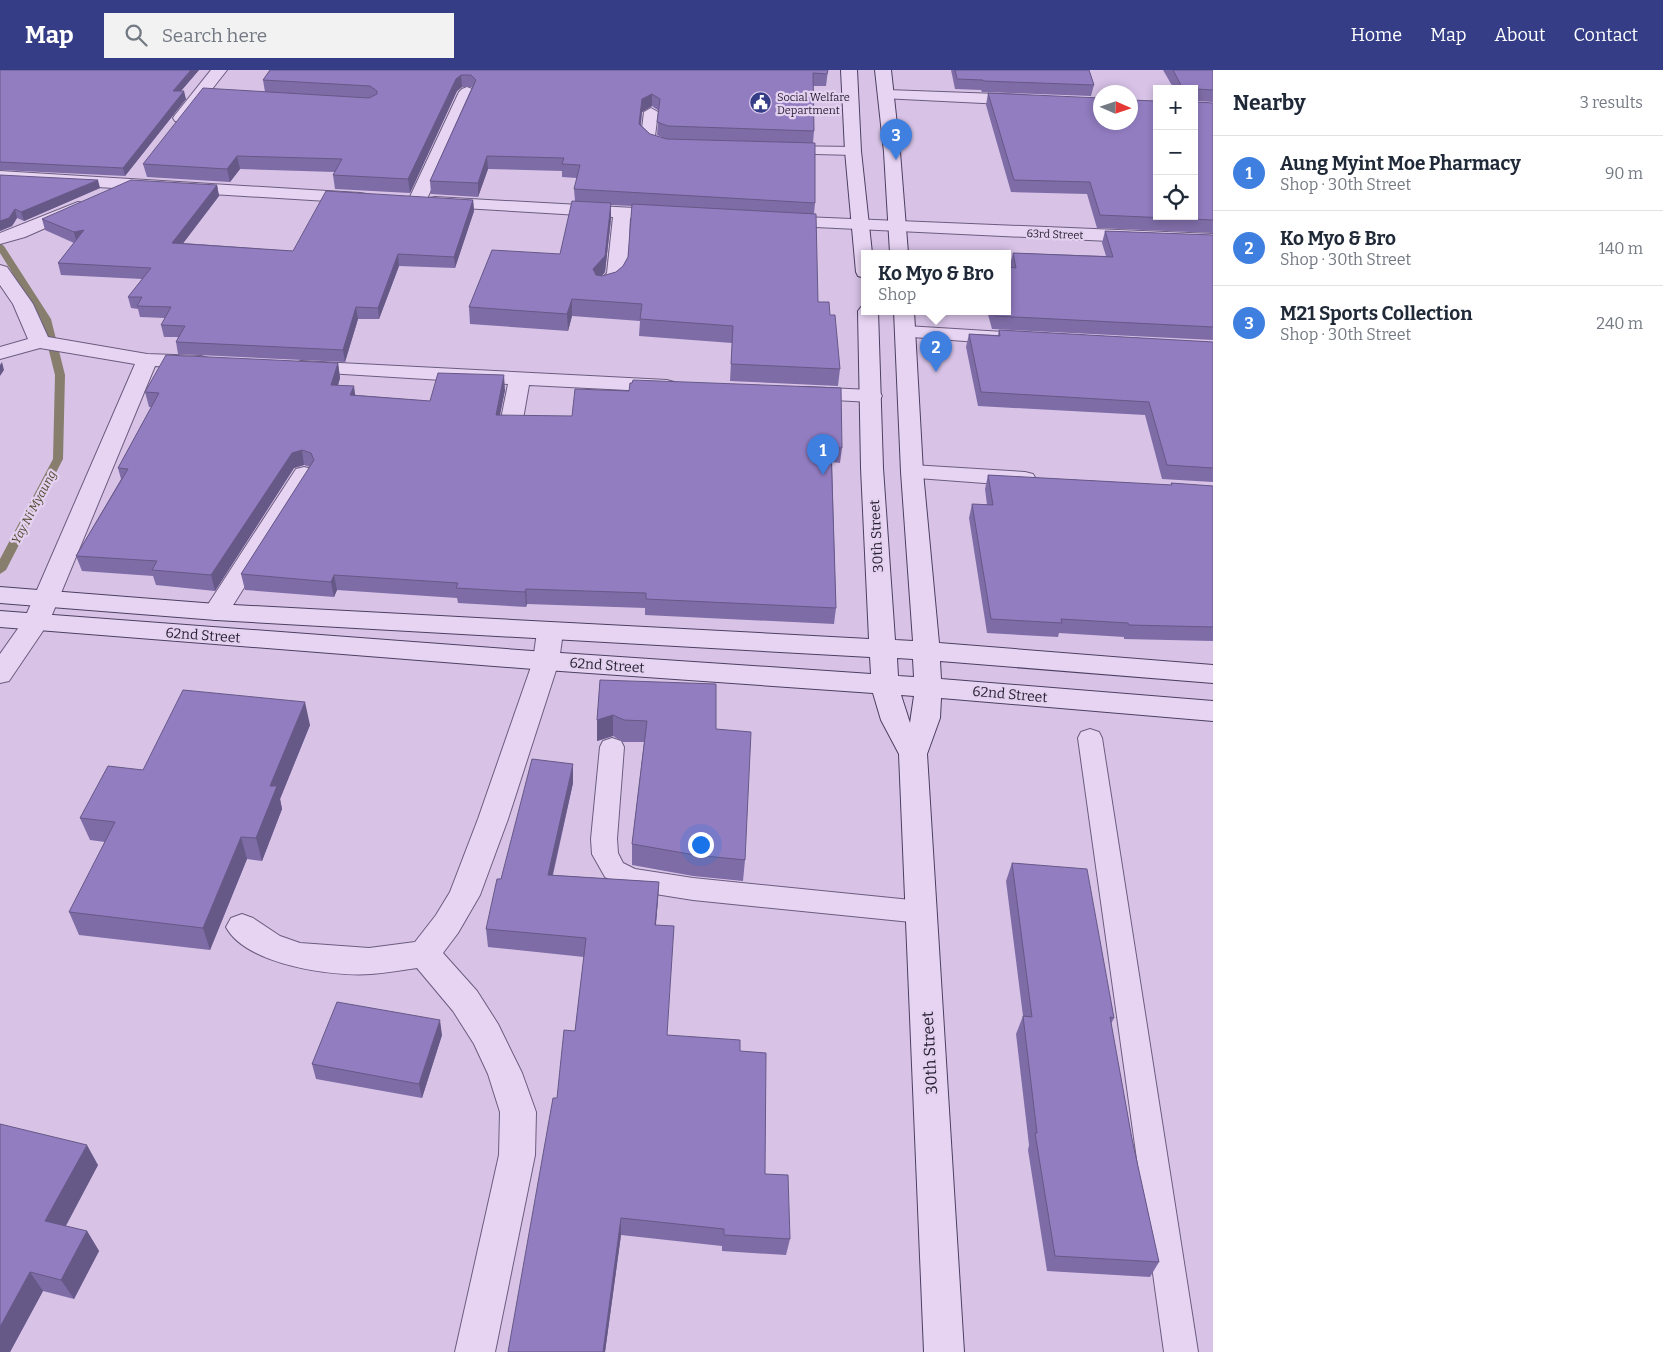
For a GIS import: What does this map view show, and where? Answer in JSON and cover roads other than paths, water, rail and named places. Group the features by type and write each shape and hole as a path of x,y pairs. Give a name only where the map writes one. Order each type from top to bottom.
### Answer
{"street":[{"path":"170,132 219,70"},
{"path":"849,70 853,151 863,250"},
{"path":"883,70 887,95 899,250"},
{"path":"417,201 467,92"},
{"path":"887,95 1042,101"},
{"path":"0,239 130,184 141,170"},
{"path":"0,176 377,199"},
{"path":"397,200 682,216"},
{"path":"605,286 616,274 622,212"},
{"name":"63rd Street","path":"762,220 861,226 1213,240"},
{"path":"0,271 23,304 44,343"},
{"path":"0,302 23,304"},
{"name":"30th Street","path":"868,315 872,468 885,684 888,701 901,736 913,754"},
{"path":"905,322 1024,339"},
{"name":"30th Street","path":"905,322 912,472 928,687 926,718 913,754 944,1352"},
{"path":"0,353 44,343 147,360 221,363"},
{"path":"0,674 16,621 38,597 147,360"},
{"path":"278,365 686,387"},
{"path":"512,419 520,378"},
{"path":"783,392 871,396"},
{"path":"912,472 1048,480"},
{"path":"216,612 304,474"},
{"name":"62nd Street","path":"0,595 216,612 550,632 882,648 1213,674"},
{"name":"62nd Street","path":"16,621 546,661 928,687 1213,711"},
{"path":"242,927 269,945 300,956 369,961 424,954 447,924 464,895 493,819 546,661 550,632"},
{"path":"424,954 465,1001 486,1034 505,1073 518,1112 517,1155 475,1352"}],"lane":[{"path":"199,96 218,96"},
{"path":"652,112 648,137 654,142 664,145 690,148"},
{"path":"767,149 853,151"},
{"path":"1090,738 1181,1352"},
{"path":"612,747 605,854 614,870 630,879 693,889 921,912"}],"waterway":[{"name":"Yay Ni Myaung","path":"0,246 46,319 60,375 58,459 0,570"}],"place":[{"name":"Social Welfare Department","path":"761,103"},
{"name":"M21 Sports Collection","path":"896,160"},
{"name":"Ko Myo & Bro","path":"936,372"},
{"name":"Aung Myint Moe Pharmacy","path":"823,475"}]}
